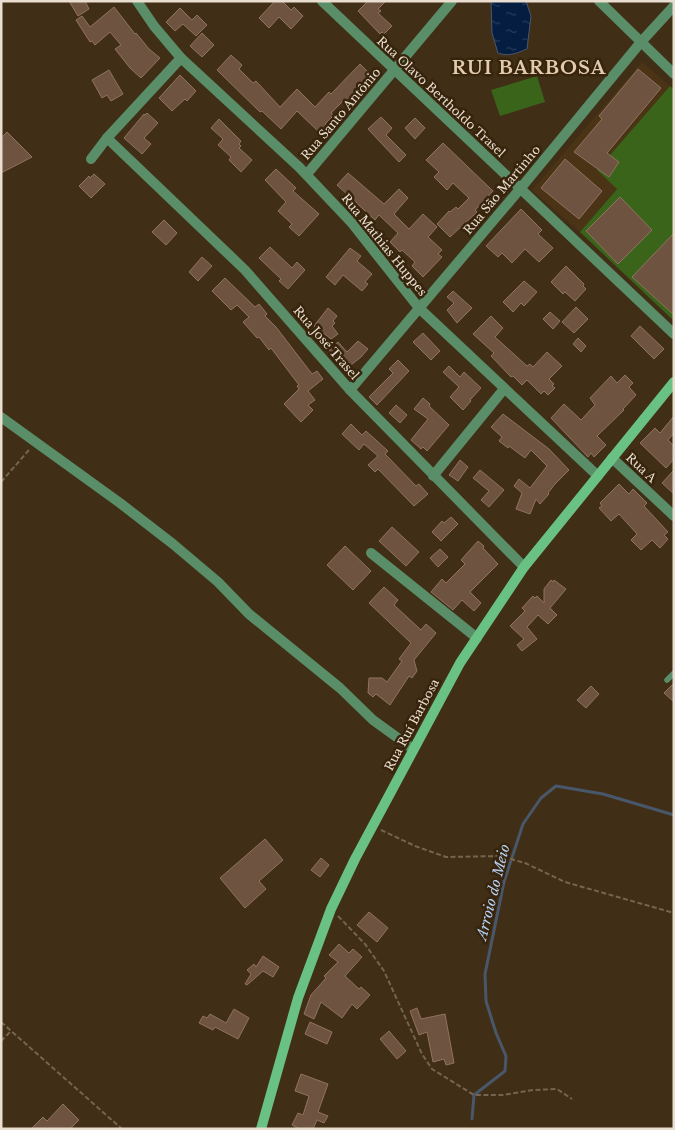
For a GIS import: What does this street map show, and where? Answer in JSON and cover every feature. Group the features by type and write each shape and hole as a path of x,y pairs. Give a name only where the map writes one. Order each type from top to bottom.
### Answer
{"main road":[{"name":"Rua Ruí Barbosa","path":"261,1129 298,998 332,909 372,826 460,663 524,567 674,382"}],"street":[{"name":"Rua Mathias Huppes","path":"137,1 154,26 181,58 306,174 351,222 419,308 598,476"},
{"name":"Rua Olavo Bertholdo Trasel","path":"322,1 674,334"},
{"name":"Rua Santo Antônio","path":"306,174 452,1"},
{"path":"599,1 674,74"},
{"name":"Rua São Martinho","path":"350,390 641,42 674,6"},
{"path":"91,159 107,138 181,58"},
{"name":"Rua José Trasel","path":"107,138 245,270 350,390 524,567"},
{"path":"434,476 504,389"},
{"path":"1,417 120,503 173,544 218,582 250,614 340,688 373,720 413,749"},
{"name":"Rua A","path":"612,458 674,516"},
{"path":"371,553 477,638"}],"lane":[{"path":"666,680 674,673"}],"path":[{"path":"1,482 36,443"},
{"path":"372,826 415,846 446,857 500,856 525,862 565,882 674,913"},
{"path":"332,909 364,944 384,971 418,1046 432,1070 474,1095 503,1095 533,1090 557,1089 572,1098"},
{"path":"1,1022 122,1129"},
{"path":"1,1041 11,1031"}],"shaded area":[{"path":"642,62 670,86 597,170 617,188 580,232 532,190"}],"green space":[{"path":"537,76 545,102 500,116 491,90"},
{"path":"670,86 674,90 674,321 580,232 617,189 597,170"}],"water":[{"path":"491,1 526,1 531,16 527,49 509,55 498,53 492,33"}],"building":[{"path":"69,1 85,1 89,9 78,16"},
{"path":"275,1 282,1 291,10 294,7 303,16 291,29 279,17 269,28 259,18"},
{"path":"368,1 386,1 378,9 381,11 378,13 392,26 384,34 382,32 380,34 358,11"},
{"path":"114,7 135,34 160,58 141,78 130,68 115,49 121,45 110,32 95,45 92,41 90,42 76,20 82,16 90,27"},
{"path":"180,8 192,20 197,15 207,25 196,36 183,24 175,31 166,22"},
{"path":"202,33 214,45 202,57 190,46"},
{"path":"231,55 242,65 239,69 253,83 256,81 280,107 297,89 315,107 329,92 331,94 360,64 371,75 346,102 344,100 331,113 334,115 325,124 328,127 321,134 297,111 281,129 262,111 260,112 217,70"},
{"path":"638,69 661,88 607,153 619,162 609,177 574,152 602,119 599,116"},
{"path":"109,70 123,94 111,101 107,95 102,98 92,80"},
{"path":"180,75 196,91 187,101 185,99 172,111 159,98"},
{"path":"147,113 158,123 144,138 151,144 142,154 124,138 144,114"},
{"path":"381,117 392,128 386,135 406,155 399,162 368,129"},
{"path":"415,118 425,128 415,139 405,128"},
{"path":"219,119 241,141 239,148 252,160 241,172 229,160 231,157 218,145 223,139 211,128"},
{"path":"7,132 32,157 1,173 1,138"},
{"path":"443,143 493,191 475,210 477,212 450,237 437,224 449,211 456,207 458,209 469,198 453,183 447,190 434,177 439,172 426,160"},
{"path":"565,159 602,191 579,219 541,188"},
{"path":"276,169 296,188 293,191 319,214 299,236 289,227 292,224 278,211 286,202 265,180"},
{"path":"348,173 384,204 399,189 408,198 394,214 409,229 423,214 437,227 428,237 442,250 438,254 442,257 423,277 412,266 415,262 402,250 400,252 390,242 398,233 379,215 375,220 337,185"},
{"path":"94,174 105,184 91,198 79,186 89,176 90,178"},
{"path":"620,197 652,230 618,264 586,231"},
{"path":"521,209 542,230 538,234 553,248 539,262 525,249 512,263 502,253 498,257 486,246"},
{"path":"164,220 177,233 166,245 152,232"},
{"path":"674,233 674,315 632,277"},
{"path":"270,247 292,268 297,262 305,270 288,289 279,281 281,279 259,258"},
{"path":"350,248 361,256 357,261 372,274 365,282 368,284 362,291 343,275 335,285 326,277"},
{"path":"202,257 212,266 198,281 189,272"},
{"path":"566,266 584,284 583,286 586,289 575,301 565,292 563,294 551,282"},
{"path":"225,278 255,307 259,304 267,314 265,316 276,327 312,374 317,371 323,379 308,391 315,400 308,405 313,410 301,422 284,404 299,389 297,386 299,385 271,348 269,350 259,337 257,338 243,322 249,317 237,305 231,310 212,291"},
{"path":"524,281 537,292 524,306 521,303 513,312 503,302"},
{"path":"453,291 472,308 457,323 447,310 454,303 447,297"},
{"path":"576,307 588,319 574,333 562,322"},
{"path":"328,308 337,316 332,326 338,334 331,339 314,326"},
{"path":"550,312 560,321 553,329 543,319"},
{"path":"491,316 503,328 495,337 527,366 530,364 533,367 547,352 562,366 549,379 555,388 548,395 544,391 541,394 527,380 522,385 513,376 511,377 491,356 494,353 473,334"},
{"path":"640,326 664,349 654,359 631,336"},
{"path":"423,333 440,351 431,360 413,342"},
{"path":"578,338 586,346 581,352 573,344"},
{"path":"358,341 368,349 346,369 329,350 338,342 347,352"},
{"path":"398,360 409,371 377,405 369,397 393,373 389,369"},
{"path":"449,366 460,377 464,372 481,388 463,410 450,397 459,387 443,372"},
{"path":"625,375 633,383 629,387 636,395 624,410 597,436 606,445 594,457 591,453 588,457 551,418 564,404 581,420 595,405 590,398 611,376 617,383"},
{"path":"423,398 449,425 427,451 423,447 421,449 411,440 428,419 414,409"},
{"path":"396,405 407,415 400,423 389,413"},
{"path":"503,414 549,449 569,470 555,484 540,504 536,499 530,514 516,509 522,493 514,486 519,479 530,488 547,466 531,450 525,458 499,441 502,437 491,427"},
{"path":"674,416 674,433 668,440 674,446 674,459 666,468 640,443 655,428 660,433"},
{"path":"351,424 362,435 366,431 388,451 385,454 416,486 419,484 428,494 414,506 378,469 375,472 368,465 378,456 364,444 359,450 342,434"},
{"path":"460,460 468,467 458,481 449,475"},
{"path":"480,470 504,490 489,507 481,500 489,491 473,478"},
{"path":"674,470 674,494 662,483"},
{"path":"619,484 629,494 633,489 647,503 644,506 668,532 664,535 668,539 660,548 652,540 641,550 631,540 637,534 619,514 611,521 599,508 602,506 600,503"},
{"path":"451,517 458,524 441,541 432,532 442,521 444,523"},
{"path":"392,527 419,552 406,566 379,541"},
{"path":"478,541 498,564 470,592 481,603 474,611 462,600 453,610 431,592 442,579 446,583 465,564 461,560"},
{"path":"345,546 371,571 353,590 327,565"},
{"path":"440,549 448,557 438,567 430,558"},
{"path":"551,580 553,582 554,580 566,589 550,608 557,615 548,624 538,615 527,627 537,639 522,651 517,645 524,639 510,626 525,611 522,608 533,596 535,598 537,596 544,603 544,589"},
{"path":"384,587 398,600 394,605 421,630 426,624 436,633 414,660 417,671 412,678 409,676 390,705 376,694 373,697 368,693 369,678 382,678 387,682 402,661 399,659 411,643 369,603"},
{"path":"674,683 674,702 664,693"},
{"path":"591,686 599,694 586,708 577,700"},
{"path":"265,839 283,860 259,881 266,889 245,908 220,878"},
{"path":"321,858 329,865 320,877 311,870"},
{"path":"369,912 388,928 377,942 357,925"},
{"path":"339,944 349,953 353,949 362,957 345,976 359,989 361,987 370,995 357,1009 352,1004 342,1018 321,1002 314,1019 304,1014 311,995 326,978 324,976 338,962 329,955"},
{"path":"263,956 279,967 273,977 263,971 247,985 245,984 251,974 247,970 254,964 256,967"},
{"path":"417,1008 421,1019 445,1014 454,1063 446,1065 444,1059 433,1062 427,1032 419,1035 410,1011"},
{"path":"234,1009 249,1018 238,1039 215,1027 213,1030 199,1023 203,1016 207,1018 210,1014 226,1023"},
{"path":"310,1022 332,1032 327,1044 305,1034"},
{"path":"389,1031 406,1051 397,1059 380,1039"},
{"path":"301,1074 328,1084 318,1112 328,1116 324,1123 317,1120 313,1129 299,1129 292,1125 298,1113 303,1115 309,1096 295,1091"},
{"path":"63,1104 79,1120 70,1129 31,1129 43,1117 47,1121"}],"waterway":[{"name":"Arroio do Meio","path":"472,1119 474,1095 505,1071 506,1056 496,1033 486,1001 485,974 504,882 523,824 541,798 556,786 603,794 674,815"}],"district":[{"name":"RUI BARBOSA","path":"529,68"}]}
